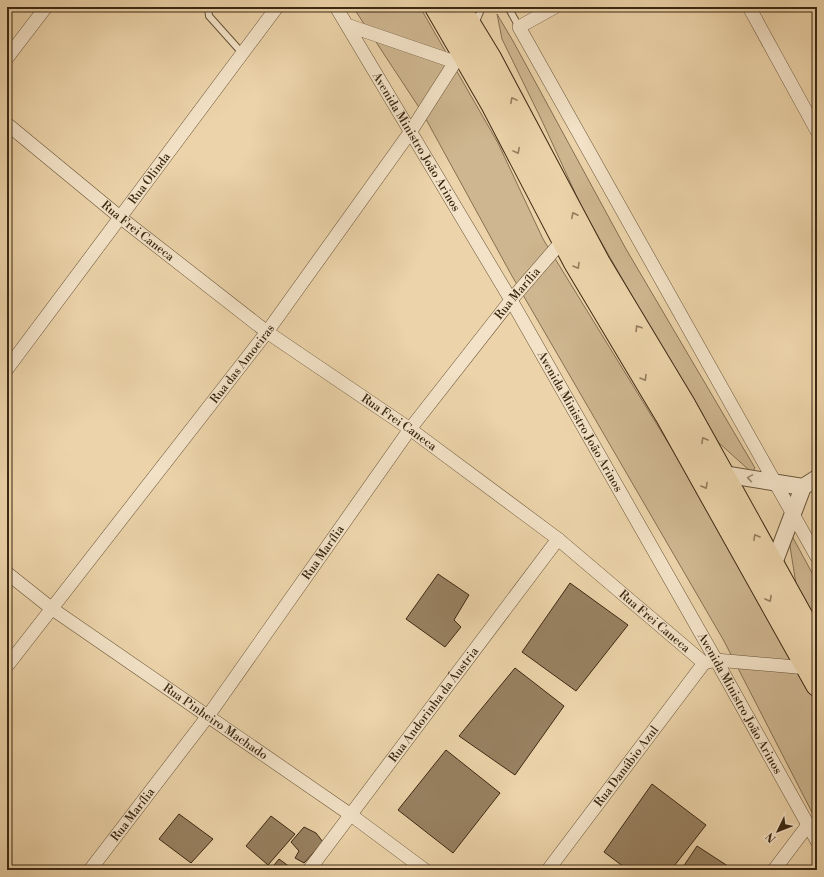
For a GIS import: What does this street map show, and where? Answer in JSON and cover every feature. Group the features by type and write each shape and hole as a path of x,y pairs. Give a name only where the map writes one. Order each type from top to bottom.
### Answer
{"highway":[{"path":"436,7 459,57 492,104 574,261 666,415 812,676"},
{"path":"459,7 497,71 599,263 685,406 817,644"}],"street":[{"path":"7,58 46,7"},
{"name":"Rua Olinda","path":"7,369 277,7"},
{"name":"Avenida Ministro João Arinos","path":"336,7 511,300 710,662 817,841"},
{"path":"555,7 519,27 817,557"},
{"path":"749,7 817,131"},
{"path":"347,25 459,57"},
{"name":"Rua das Amoeiras","path":"7,666 267,332 411,131 459,57"},
{"name":"Rua Frei Caneca","path":"7,124 121,218 267,332 410,428 558,539 710,662"},
{"name":"Rua Marília","path":"90,870 208,716 410,428 511,300 563,240"},
{"path":"723,474 803,487"},
{"path":"773,566 803,487 817,478"},
{"name":"Rua Andorinha da Áustria","path":"310,870 558,539"},
{"name":"Rua Pinheiro Machado","path":"7,573 51,608 351,815 425,870"},
{"path":"710,662 812,676"},
{"name":"Rua Danúbio Azul","path":"548,870 710,662"},
{"path":"774,870 808,825"}],"lane":[{"path":"208,7 209,16 243,54"},
{"path":"473,30 482,7"},
{"path":"508,7 519,27"}],"shaded area":[{"path":"353,7 420,7 498,143 543,239 683,467 817,705 817,822 724,641 512,276 422,112"},
{"path":"497,14 626,249 755,468 753,471 750,471 718,442 583,210 502,39"},
{"path":"792,536 817,582 817,624 796,584 789,540"}],"building":[{"path":"438,574 469,595 454,620 461,627 445,647 406,619"},
{"path":"570,583 628,625 576,691 522,652"},
{"path":"515,668 564,706 515,775 459,736"},
{"path":"446,750 500,793 453,853 398,810"},
{"path":"652,784 706,825 671,870 628,870 604,852"},
{"path":"179,814 213,839 191,863 159,839"},
{"path":"271,816 295,834 268,865 246,846"},
{"path":"304,827 316,833 323,842 304,863 295,858 299,851 291,842"},
{"path":"697,846 734,870 681,870"},
{"path":"279,859 294,870 270,870"}]}
